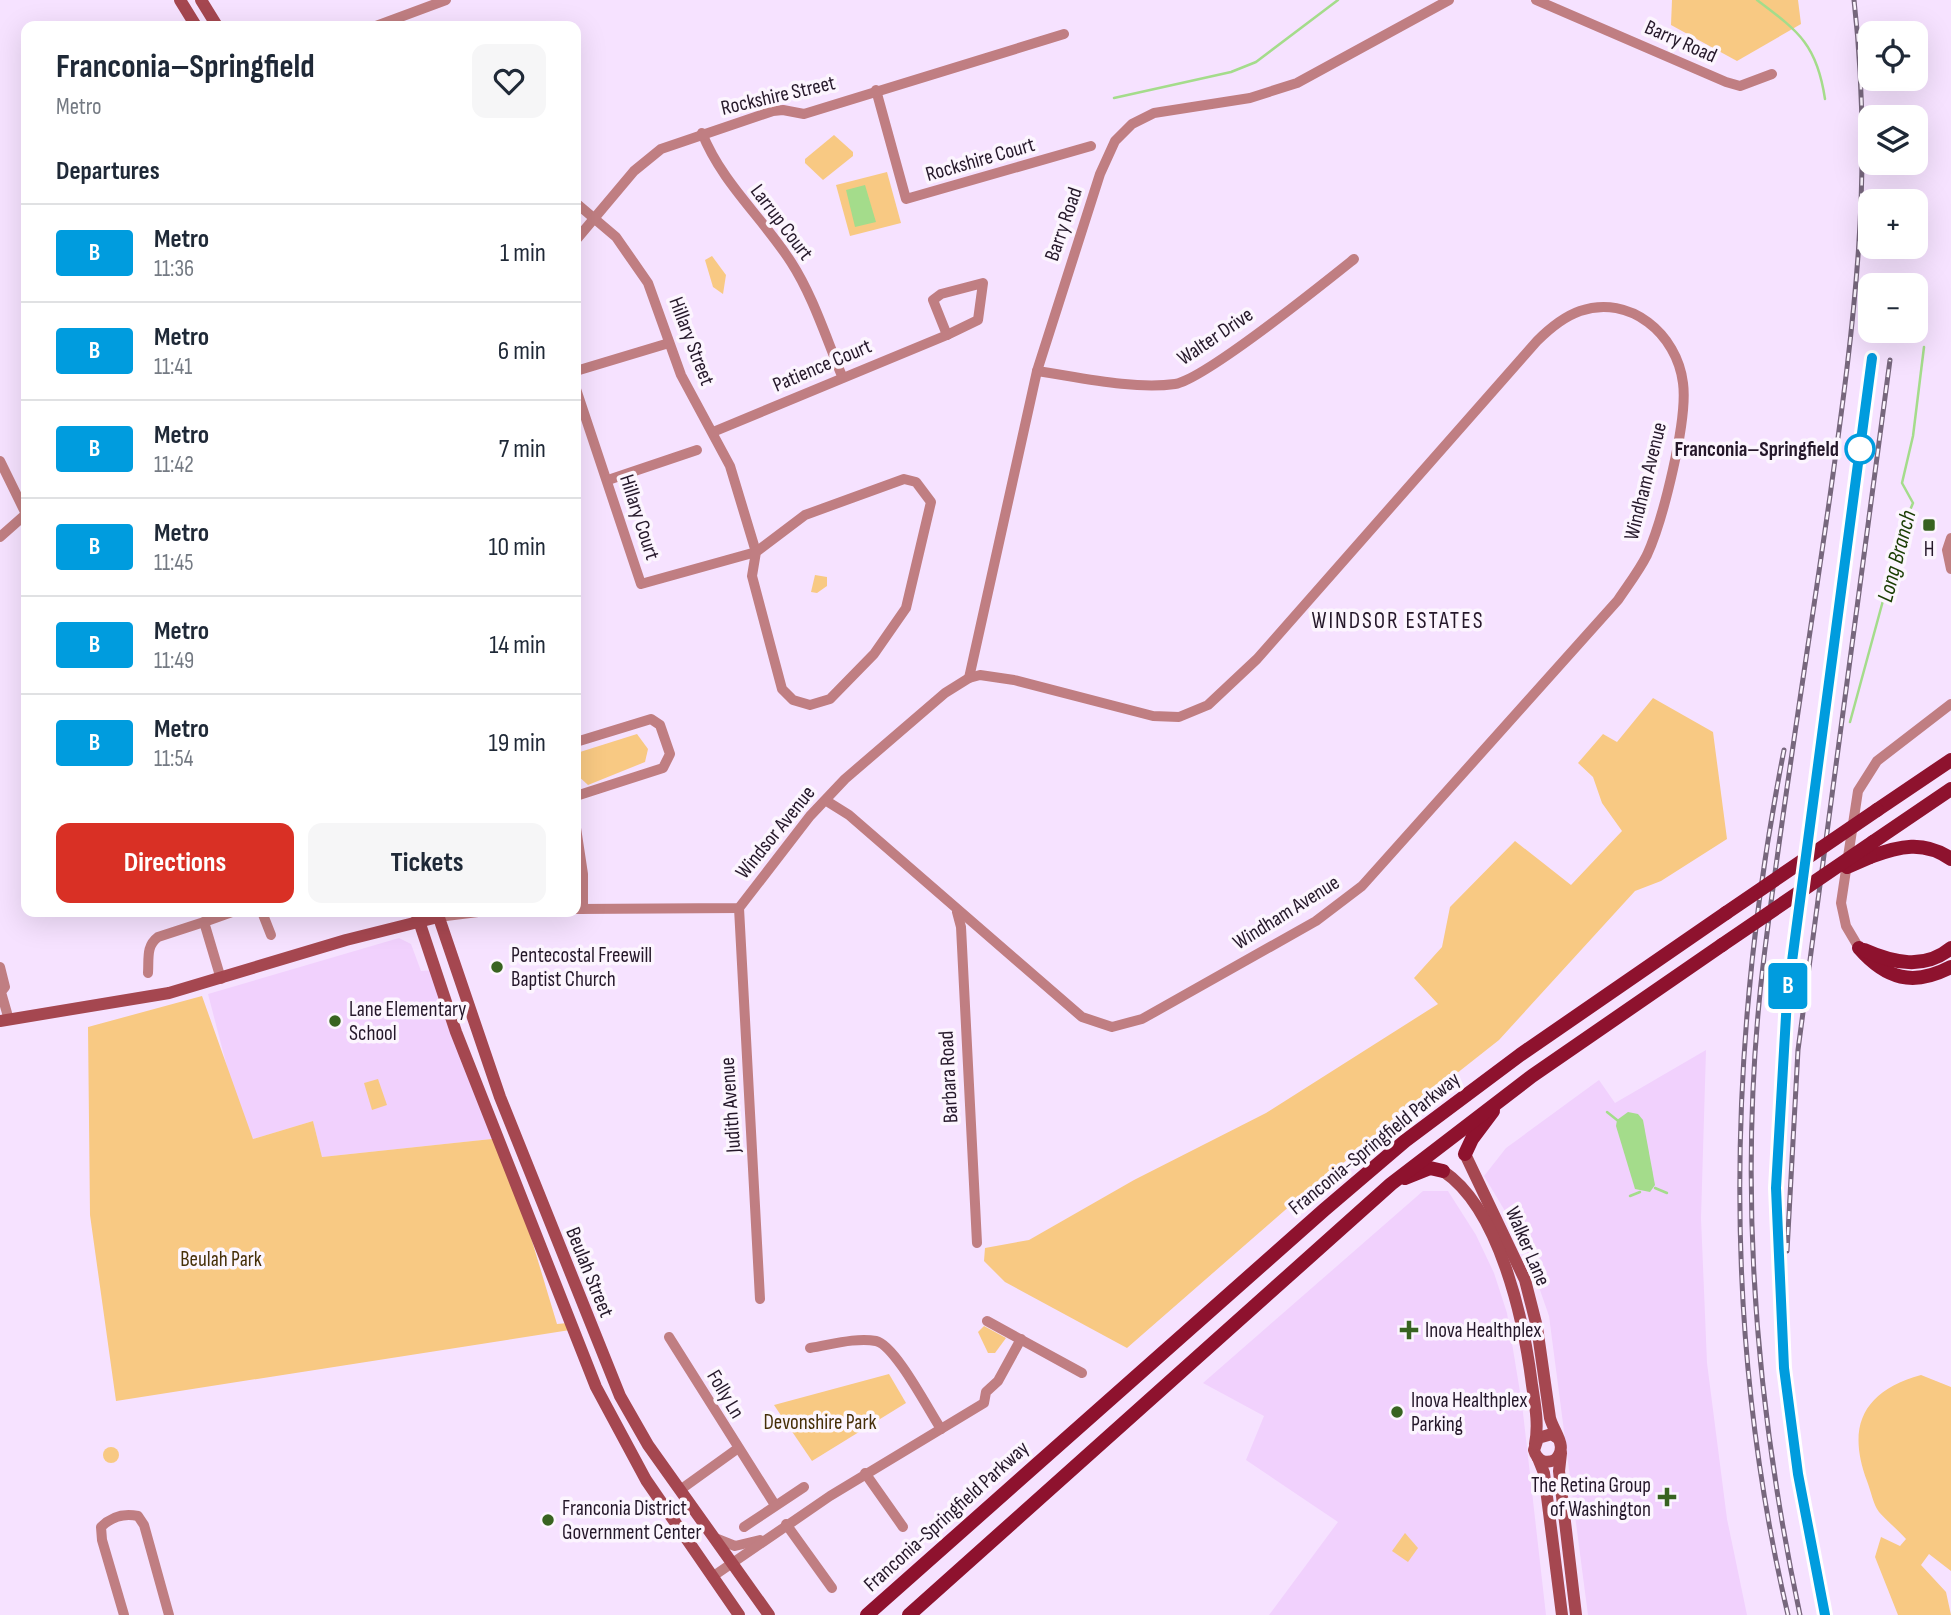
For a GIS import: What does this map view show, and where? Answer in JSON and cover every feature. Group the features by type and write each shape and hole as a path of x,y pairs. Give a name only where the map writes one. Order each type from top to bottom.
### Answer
{"main road":[{"path":"180,0 193,21"},
{"path":"201,0 213,21"},
{"name":"Franconia-Springfield Parkway","path":"867,1615 1405,1141 1520,1055 1951,760"},
{"name":"Franconia-Springfield Parkway","path":"909,1615 1391,1184 1505,1096 1951,789"},
{"path":"1823,876 1890,849 1916,845 1930,848 1951,859"},
{"path":"5,1020 116,1004 221,979 415,917"},
{"name":"Beulah Street","path":"418,917 461,1045 596,1387 635,1463 739,1615"},
{"name":"Beulah Street","path":"438,917 500,1097 603,1358 638,1429 769,1615"},
{"path":"1859,948 1893,961 1915,963 1932,960 1951,948"},
{"path":"1859,948 1878,968 1898,977 1926,977 1951,967"},
{"path":"1465,1154 1472,1139 1505,1096"},
{"name":"Walker Lane","path":"1465,1154 1525,1280 1537,1327 1550,1418 1559,1439 1561,1453 1559,1471 1576,1615"},
{"path":"1391,1184 1430,1168 1443,1171"},
{"name":"Walker Lane","path":"1443,1171 1459,1184 1483,1221 1514,1291 1532,1383 1537,1421 1535,1444 1544,1474 1562,1615"},
{"path":"1535,1444 1547,1434 1559,1439"},
{"path":"1538,1458 1550,1462 1561,1453"}],"street":[{"path":"389,21 446,0"},
{"name":"Barry Road","path":"969,678 1037,371 1100,174 1115,141 1124,130 1154,113 1250,98 1297,83 1449,0"},
{"name":"Barry Road","path":"1536,0 1726,82 1740,86 1772,75"},
{"name":"Rockshire Street","path":"581,234 626,180 651,156 670,144 773,111 804,114 876,90 1005,55 1064,34"},
{"name":"Rockshire Court","path":"876,90 906,199 1091,146"},
{"name":"Larrup Court","path":"702,133 726,181 764,223 798,274 842,376"},
{"name":"Hillary Street","path":"581,207 616,237 638,264 657,304 669,343 690,394 713,432 740,492 756,552 752,576 782,689 793,700 810,705 830,699 874,654 906,608 931,502 916,482 904,479 895,481 805,515 756,552"},
{"name":"Walter Drive","path":"1037,371 1130,383 1178,384 1223,357 1354,259"},
{"name":"Patience Court","path":"713,432 842,376 947,335 978,320 983,283 941,294 933,300 947,335"},
{"name":"Windham Avenue","path":"825,800 849,815 1072,1009 1090,1021 1112,1027 1142,1019 1316,921 1347,899 1377,872 1618,600 1641,566 1657,524 1681,416 1683,383 1675,354 1652,325 1621,309 1588,309 1556,324 1527,352 1257,659 1220,696 1197,712 1179,717 1153,716 1014,680 980,675 969,678"},
{"path":"581,369 669,343"},
{"name":"Hillary Court","path":"581,403 641,584 756,552"},
{"path":"608,480 697,450"},
{"path":"0,461 21,504"},
{"path":"0,537 21,518"},
{"path":"1951,538 1947,550 1951,569"},
{"name":"Windsor Avenue","path":"581,909 738,908 825,800 883,744 945,693 969,678"},
{"path":"1859,948 1846,926 1842,903 1858,790 1877,761 1951,704"},
{"path":"581,740 651,719 660,725 670,754 663,768 581,794"},
{"path":"581,861 581,897"},
{"name":"Judith Avenue","path":"738,908 760,1299"},
{"name":"Barbara Road","path":"956,910 962,940 977,1243"},
{"path":"148,973 149,948 158,936 218,917"},
{"path":"264,917 271,935"},
{"path":"204,922 221,979"},
{"path":"0,967 5,987 1,992 5,1020"},
{"path":"987,1321 1082,1373"},
{"name":"Folly Ln","path":"669,1337 737,1449 775,1505"},
{"path":"712,1577 764,1538 865,1473 984,1403 986,1392 998,1381 1021,1339"},
{"path":"810,1348 860,1341 880,1342 892,1353 941,1429"},
{"path":"680,1490 737,1449"},
{"path":"865,1473 903,1527"},
{"path":"744,1527 804,1488"},
{"path":"124,1615 102,1540 101,1527 108,1520 127,1514 138,1516 144,1525 169,1615"},
{"path":"786,1524 832,1588"},
{"path":"714,1538 740,1546 764,1538"}],"shaded area":[{"path":"865,185 876,222 855,227 846,190"},
{"name":"Lane Elementary School","path":"399,938 411,944 421,971 436,970 501,1138 322,1157 313,1121 253,1139 239,1113 208,994"},
{"path":"1706,1050 1701,1218 1707,1363 1727,1519 1747,1615 1588,1615 1549,1316 1523,1241 1484,1176 1506,1148 1599,1080 1615,1103"},
{"path":"1628,1112 1638,1114 1643,1120 1655,1185 1650,1192 1635,1189 1616,1126 1617,1120"},
{"path":"1423,1191 1448,1191 1476,1235 1494,1273 1507,1313 1522,1404 1546,1615 1269,1615 1338,1522 1246,1460 1264,1416 1203,1383"}],"green space":[{"path":"1672,0 1798,0 1801,24 1737,61 1671,25"},
{"path":"834,135 853,152 853,156 823,180 805,163 805,159"},
{"path":"887,172 901,223 850,236 836,185"},
{"path":"712,256 726,275 723,294 713,287 705,260"},
{"path":"815,575 827,577 827,586 817,593 811,592"},
{"path":"1653,698 1713,732 1727,839 1661,881 1635,891 1499,1040 1300,1197 1127,1348 1005,1282 984,1261 985,1248 1029,1240 1134,1180 1266,1113 1438,1004 1414,978 1442,947 1450,907 1515,841 1571,885 1622,831 1602,803 1593,777 1578,763 1603,734 1617,742"},
{"path":"637,734 648,749 645,762 588,785 581,779 581,752"},
{"name":"Beulah Park","path":"202,996 253,1139 313,1121 322,1157 501,1138 557,1324 568,1323 570,1330 116,1401 90,1215 88,1027"},
{"path":"378,1079 387,1105 372,1110 364,1083"},
{"path":"984,1326 1006,1338 995,1353 988,1353 978,1332"},
{"name":"Devonshire Park","path":"889,1374 906,1403 812,1461 774,1405"},
{"path":"1921,1375 1951,1387 1951,1571 1929,1554 1921,1565 1946,1592 1951,1615 1898,1615 1875,1557 1881,1537 1900,1546 1906,1539 1877,1509 1861,1461 1860,1427 1873,1401 1886,1390"},
{"path":"111,1447 117,1449 117,1461 111,1463 105,1461 103,1455 105,1449"},
{"path":"1405,1533 1418,1548 1408,1562 1392,1551"}],"waterway":[{"path":"1114,98 1231,72 1256,62 1338,0"},
{"name":"Long Branch","path":"1757,0 1794,30 1811,52 1825,99"},
{"name":"Long Branch","path":"1850,722 1903,527 1913,503 1902,483 1913,436 1924,347"},
{"path":"1607,1112 1617,1120"},
{"path":"1655,1188 1667,1193"},
{"path":"1630,1196 1640,1192"}],"railway":[{"path":"1800,1615 1771,1452 1761,1370 1751,1205 1752,1123 1764,957 1830,496 1853,310 1862,188 1860,65 1854,0"},
{"path":"1825,1615 1798,1474 1785,1368 1776,1188 1786,998 1873,358"},
{"path":"1787,1251 1798,1050 1890,360"},
{"path":"1784,750 1765,858 1752,966 1743,1075 1740,1183 1743,1292 1751,1400 1766,1508 1788,1615"}],"metro line":[{"name":"B","path":"1825,1615 1798,1474 1784,1368 1776,1188 1787,999 1872,358"}],"place":[{"name":"Franconia–Springfield","path":"1860,449"},
{"name":"H","path":"1929,525"},
{"name":"Pentecostal Freewill Baptist Church","path":"497,967"},
{"name":"Lane Elementary School","path":"335,1021"},
{"name":"Inova Healthplex","path":"1409,1330"},
{"name":"Inova Healthplex Parking","path":"1397,1412"},
{"name":"The Retina Group of Washington","path":"1667,1497"},
{"name":"Franconia District Government Center","path":"548,1520"}],"district":[{"name":"WINDSOR ESTATES","path":"1398,620"}]}
